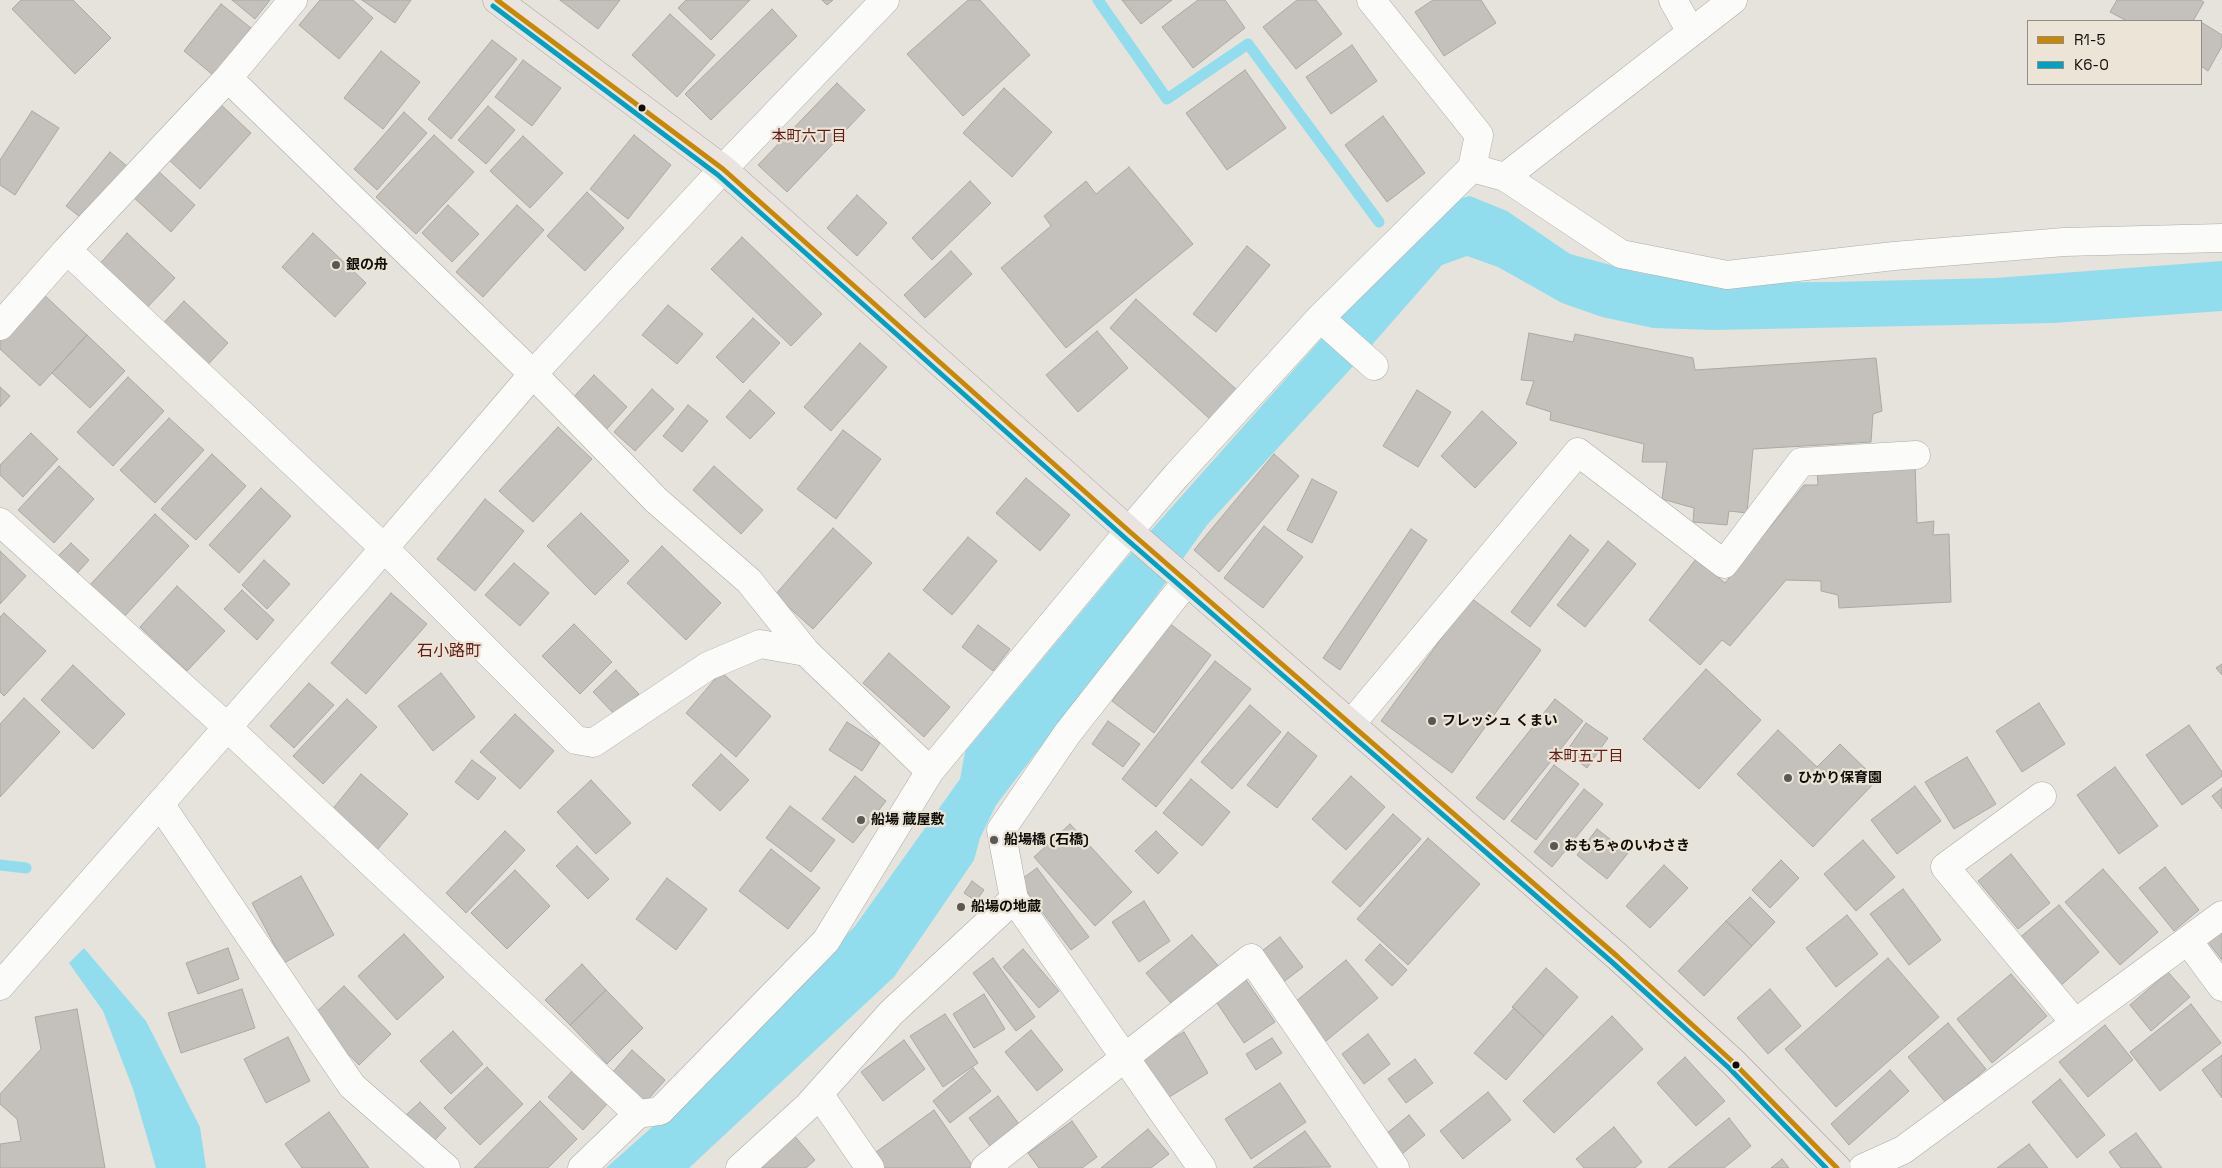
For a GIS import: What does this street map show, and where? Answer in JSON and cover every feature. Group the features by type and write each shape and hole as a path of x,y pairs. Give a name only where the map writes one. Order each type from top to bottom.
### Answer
{"main road":[{"path":"497,0 723,169 1132,534 1618,957 1734,1063 1837,1168"}],"street":[{"path":"0,326 67,250 228,78 292,0"},
{"path":"0,986 384,548 533,374 723,169 885,0"},
{"path":"582,1168 638,1114 660,1111 826,940 930,771 1132,534 1176,476 1320,318 1472,168 1479,135 1371,0"},
{"path":"1673,0 1692,32"},
{"path":"1505,177 1733,0"},
{"path":"228,78 533,374 657,501 749,581 806,652 930,771"},
{"path":"1472,168 1505,177 1621,254 1727,275 1894,256 2064,242 2222,238"},
{"path":"67,250 384,548 576,740 593,743 708,666 760,644 806,652"},
{"path":"1320,318 1374,366"},
{"path":"1351,724 1578,452 1724,564 1801,462 1916,455"},
{"path":"0,522 227,727 638,1114"},
{"path":"1182,577 1067,734 1001,830 1014,899 1202,1168"},
{"path":"2042,796 1945,866 2075,1024"},
{"path":"160,804 352,1086 446,1168"},
{"path":"740,1168 819,1094 891,1013 1014,899"},
{"path":"1863,1168 1902,1150 2222,915"},
{"path":"2188,941 2222,987"},
{"path":"985,1168 1251,958 1395,1168"},
{"path":"819,1094 870,1168"}],"water":[{"path":"1470,196 1507,211 1570,254 1640,273 1704,283 1995,278 2222,261 2222,311 2054,323 1714,330 1653,328 1602,317 1562,303 1498,267 1467,256 1442,265 1356,363 1207,525 1154,599 996,805 980,838 974,860 894,977 689,1168 606,1168 722,1065 855,926 960,779 965,752 1123,562 1442,203"},
{"path":"84,948 146,1021 200,1127 206,1168 156,1168 133,1089 103,1011 69,963"}],"building":[{"path":"21,0 73,0 111,38 75,74 12,9"},
{"path":"232,0 270,0 255,19"},
{"path":"320,0 353,0 373,18 339,59 299,25"},
{"path":"362,0 411,0 395,23"},
{"path":"560,0 620,0 598,29"},
{"path":"686,0 750,0 711,40 678,8"},
{"path":"822,0 833,0 827,5"},
{"path":"968,0 980,0 1030,55 963,116 907,54"},
{"path":"1122,0 1172,0 1141,24"},
{"path":"1198,0 1225,0 1245,28 1193,68 1162,27"},
{"path":"1297,0 1316,0 1342,34 1296,69 1263,27"},
{"path":"1433,0 1481,0 1496,23 1444,56 1415,12"},
{"path":"2117,0 2200,0 2204,2 2194,20 2125,20 2110,12"},
{"path":"221,4 251,28 213,75 184,51"},
{"path":"772,9 797,36 711,120 685,94"},
{"path":"670,14 715,55 677,97 632,55"},
{"path":"2202,23 2222,35 2222,46 2208,71 2202,67"},
{"path":"492,40 517,59 451,139 428,119"},
{"path":"1352,45 1377,81 1331,114 1306,77"},
{"path":"381,51 420,82 383,129 344,98"},
{"path":"523,60 561,88 532,126 495,97"},
{"path":"1245,70 1286,128 1227,170 1186,113"},
{"path":"837,83 865,110 787,192 758,165"},
{"path":"1004,88 1052,132 1012,177 963,133"},
{"path":"217,101 251,133 200,189 166,157"},
{"path":"488,106 515,130 486,164 458,140"},
{"path":"32,111 59,128 15,195 0,185 0,160"},
{"path":"404,112 427,133 377,190 354,169"},
{"path":"1383,116 1425,173 1387,202 1345,145"},
{"path":"434,135 474,172 416,234 376,197"},
{"path":"634,135 671,165 628,219 590,189"},
{"path":"523,136 563,173 530,208 490,171"},
{"path":"110,152 128,167 84,220 66,206"},
{"path":"1129,167 1193,244 1066,348 1001,268 1051,226 1044,216 1086,181 1096,194"},
{"path":"155,168 195,205 171,232 131,195"},
{"path":"970,181 991,203 932,260 912,238"},
{"path":"587,192 624,228 585,271 547,236"},
{"path":"857,195 887,223 857,256 827,228"},
{"path":"448,205 479,234 452,262 422,233"},
{"path":"517,205 544,230 483,297 456,272"},
{"path":"127,233 175,278 144,311 97,267"},
{"path":"313,233 366,283 335,317 282,267"},
{"path":"742,237 822,314 791,346 711,269"},
{"path":"1247,246 1270,265 1216,332 1193,314"},
{"path":"951,251 972,274 925,318 904,295"},
{"path":"41,292 87,335 40,386 0,349 0,337"},
{"path":"1136,299 1237,390 1211,420 1110,328"},
{"path":"184,301 228,343 201,372 156,331"},
{"path":"668,305 703,334 677,364 642,335"},
{"path":"753,318 780,343 743,383 716,357"},
{"path":"1097,331 1128,368 1078,412 1046,375"},
{"path":"1529,333 1573,342 1575,334 1693,358 1695,370 1876,358 1882,411 1873,414 1871,442 1753,449 1747,513 1729,511 1727,525 1693,522 1694,508 1662,499 1667,462 1642,462 1644,444 1550,420 1551,412 1526,404 1534,381 1521,380"},
{"path":"87,335 125,371 90,408 52,373"},
{"path":"860,343 887,367 831,431 804,407"},
{"path":"594,375 627,407 604,432 570,401"},
{"path":"128,377 164,411 113,466 77,432"},
{"path":"0,387 10,396 0,407"},
{"path":"652,389 674,409 635,451 614,432"},
{"path":"750,390 775,413 750,439 726,417"},
{"path":"1417,390 1451,412 1418,467 1383,446"},
{"path":"688,405 708,421 682,452 663,436"},
{"path":"1482,411 1517,443 1475,488 1441,456"},
{"path":"169,418 204,450 155,503 120,470"},
{"path":"558,427 592,459 533,522 499,491"},
{"path":"843,430 881,459 836,519 797,489"},
{"path":"31,433 58,459 23,497 0,475 0,465"},
{"path":"212,454 246,486 196,540 161,509"},
{"path":"1274,454 1299,476 1219,572 1194,550"},
{"path":"1915,464 1917,523 1934,521 1933,535 1949,534 1951,602 1839,608 1838,595 1821,591 1821,581 1786,580 1730,646 1722,640 1700,665 1649,620 1696,559 1725,583 1804,485 1818,485 1817,470"},
{"path":"59,466 94,499 54,543 18,510"},
{"path":"714,466 763,510 741,534 693,490"},
{"path":"1026,478 1070,515 1040,551 996,513"},
{"path":"1312,479 1337,492 1312,543 1287,530"},
{"path":"261,488 291,516 239,573 209,545"},
{"path":"485,499 524,531 475,591 437,559"},
{"path":"581,513 629,561 595,595 547,546"},
{"path":"155,514 189,546 123,618 89,586"},
{"path":"1264,526 1303,557 1263,608 1224,578"},
{"path":"833,528 872,563 813,629 775,595"},
{"path":"1411,529 1427,540 1340,670 1323,658"},
{"path":"1570,535 1589,550 1530,627 1511,612"},
{"path":"968,537 997,561 952,615 923,590"},
{"path":"1608,541 1636,564 1585,627 1557,605"},
{"path":"71,543 89,560 73,578 54,560"},
{"path":"662,546 721,603 686,640 627,583"},
{"path":"0,551 26,576 0,604"},
{"path":"264,560 290,584 267,609 242,585"},
{"path":"514,563 549,593 520,626 485,595"},
{"path":"177,586 225,631 187,671 140,627"},
{"path":"242,590 274,620 257,640 224,609"},
{"path":"391,593 427,624 366,694 331,663"},
{"path":"1471,598 1541,650 1452,773 1381,721"},
{"path":"4,613 46,651 4,696 0,692 0,617"},
{"path":"1169,623 1211,655 1154,733 1112,701"},
{"path":"574,624 612,662 580,694 542,656"},
{"path":"978,625 1010,649 993,671 962,647"},
{"path":"889,653 950,707 924,737 863,683"},
{"path":"1215,661 1251,689 1156,807 1122,779"},
{"path":"2222,664 2222,675 2216,668"},
{"path":"73,665 125,714 93,749 41,700"},
{"path":"1706,669 1761,720 1699,789 1643,739"},
{"path":"616,670 639,694 616,716 593,692"},
{"path":"721,672 771,716 736,757 686,713"},
{"path":"441,673 475,717 433,751 398,706"},
{"path":"309,683 334,705 294,748 270,726"},
{"path":"24,698 60,732 0,797 0,724"},
{"path":"347,699 377,727 323,784 293,756"},
{"path":"1555,699 1583,721 1504,820 1476,798"},
{"path":"2039,703 2065,744 2022,772 1996,731"},
{"path":"1250,705 1281,732 1232,789 1201,762"},
{"path":"515,714 554,751 520,789 480,752"},
{"path":"1108,721 1140,744 1123,767 1092,744"},
{"path":"847,722 880,743 862,771 829,750"},
{"path":"1586,723 1608,738 1587,768 1566,752"},
{"path":"2189,725 2222,772 2222,776 2182,805 2146,755"},
{"path":"1778,730 1817,767 1840,744 1877,780 1813,847 1737,774"},
{"path":"1288,732 1317,756 1277,808 1247,785"},
{"path":"721,754 749,780 720,811 692,785"},
{"path":"1967,757 1996,804 1954,829 1925,782"},
{"path":"472,760 496,778 478,800 455,782"},
{"path":"1554,765 1579,784 1536,840 1511,821"},
{"path":"2115,767 2158,826 2119,854 2077,795"},
{"path":"361,774 408,814 377,850 331,811"},
{"path":"855,776 886,801 853,843 822,819"},
{"path":"1351,776 1385,807 1346,850 1312,819"},
{"path":"1191,779 1230,812 1202,846 1163,813"},
{"path":"591,780 631,823 596,854 557,812"},
{"path":"1915,786 1941,821 1897,854 1871,820"},
{"path":"2222,788 2222,809 2212,796"},
{"path":"1584,789 1603,804 1552,867 1534,852"},
{"path":"790,806 835,840 811,872 766,838"},
{"path":"1393,814 1421,839 1360,907 1332,882"},
{"path":"1070,824 1132,892 1095,926 1034,857"},
{"path":"1597,829 1628,853 1607,879 1577,855"},
{"path":"505,831 525,850 466,913 446,893"},
{"path":"1156,831 1178,853 1158,874 1135,851"},
{"path":"1428,838 1480,884 1408,965 1357,919"},
{"path":"1863,840 1895,877 1856,911 1824,874"},
{"path":"577,846 609,879 588,899 556,866"},
{"path":"771,849 820,888 788,929 739,891"},
{"path":"2011,854 2050,903 2018,929 1978,881"},
{"path":"1781,860 1799,878 1770,908 1752,890"},
{"path":"1664,865 1688,888 1650,928 1626,906"},
{"path":"2165,867 2199,910 2174,931 2139,888"},
{"path":"1037,868 1089,937 1071,950 1019,881"},
{"path":"2103,869 2158,932 2120,965 2065,902"},
{"path":"515,870 550,906 507,949 471,913"},
{"path":"301,876 334,935 284,963 252,903"},
{"path":"667,878 707,909 676,950 636,919"},
{"path":"972,881 984,890 976,901 964,893"},
{"path":"1903,889 1941,940 1909,965 1870,914"},
{"path":"1750,897 1775,922 1752,946 1726,921"},
{"path":"1144,901 1170,941 1139,962 1112,922"},
{"path":"2059,905 2099,952 2059,987 2018,939"},
{"path":"1847,915 1878,954 1836,987 1806,948"},
{"path":"1726,921 1752,946 1704,996 1678,971"},
{"path":"2222,925 2222,960 2205,938"},
{"path":"404,934 444,977 397,1020 358,976"},
{"path":"1192,935 1221,969 1175,1008 1146,973"},
{"path":"1280,937 1303,967 1281,984 1258,954"},
{"path":"1380,944 1407,970 1392,986 1365,960"},
{"path":"228,948 239,979 198,994 186,963"},
{"path":"1023,949 1059,991 1039,1008 1003,967"},
{"path":"993,958 1035,1017 1016,1031 973,973"},
{"path":"1888,958 1939,1017 1836,1107 1785,1049"},
{"path":"1346,960 1378,998 1320,1046 1289,1007"},
{"path":"582,964 606,990 570,1025 545,1000"},
{"path":"1546,968 1578,997 1544,1036 1512,1007"},
{"path":"2168,972 2190,997 2151,1031 2130,1005"},
{"path":"2011,974 2047,1016 1992,1063 1957,1019"},
{"path":"1246,980 1275,1022 1244,1043 1215,1000"},
{"path":"344,986 391,1034 359,1065 312,1016"},
{"path":"242,989 255,1028 181,1053 168,1013"},
{"path":"1770,989 1801,1026 1768,1054 1737,1018"},
{"path":"606,990 643,1028 607,1064 570,1025"},
{"path":"984,994 1005,1029 974,1048 953,1014"},
{"path":"2191,1004 2221,1043 2160,1091 2130,1052"},
{"path":"1514,1008 1544,1036 1506,1080 1474,1053"},
{"path":"77,1009 105,1168 0,1168 0,1144 21,1141 17,1119 0,1104 0,1094 41,1049 35,1017"},
{"path":"945,1014 978,1063 943,1087 910,1036"},
{"path":"1612,1016 1643,1049 1554,1133 1523,1101"},
{"path":"1948,1023 1986,1069 1946,1103 1908,1057"},
{"path":"2105,1025 2133,1060 2088,1097 2059,1062"},
{"path":"1031,1030 1063,1070 1037,1091 1005,1052"},
{"path":"453,1031 483,1064 451,1094 420,1061"},
{"path":"1184,1032 1208,1073 1166,1099 1140,1058"},
{"path":"1368,1034 1390,1064 1364,1084 1342,1054"},
{"path":"288,1037 310,1081 266,1103 244,1059"},
{"path":"1272,1038 1282,1053 1256,1070 1246,1054"},
{"path":"904,1040 925,1069 883,1101 861,1072"},
{"path":"632,1050 665,1080 644,1104 611,1074"},
{"path":"2222,1055 2222,1098 2202,1070"},
{"path":"1685,1057 1725,1101 1696,1126 1657,1083"},
{"path":"1415,1059 1433,1083 1406,1103 1388,1079"},
{"path":"487,1067 523,1104 480,1145 444,1108"},
{"path":"575,1068 609,1102 583,1130 548,1097"},
{"path":"973,1068 991,1091 950,1123 933,1101"},
{"path":"1890,1070 1909,1091 1849,1145 1831,1124"},
{"path":"2060,1079 2105,1135 2077,1158 2032,1102"},
{"path":"1280,1083 1306,1122 1251,1159 1225,1119"},
{"path":"1488,1092 1511,1120 1463,1159 1440,1131"},
{"path":"998,1096 1022,1128 993,1150 969,1118"},
{"path":"540,1101 577,1139 548,1168 474,1168"},
{"path":"420,1102 446,1128 432,1143 405,1116"},
{"path":"934,1110 972,1165 969,1168 881,1168 872,1155"},
{"path":"329,1112 369,1168 302,1168 285,1144"},
{"path":"1409,1115 1425,1135 1402,1154 1386,1134"},
{"path":"1729,1118 1751,1146 1724,1168 1668,1168"},
{"path":"1072,1121 1097,1157 1082,1168 1039,1168 1028,1153"},
{"path":"1614,1127 1642,1162 1635,1168 1584,1168 1576,1159"},
{"path":"1148,1129 1169,1154 1151,1168 1101,1168"},
{"path":"1305,1131 1331,1167 1253,1168"},
{"path":"792,1133 815,1160 806,1168 752,1168"},
{"path":"2136,1133 2162,1168 2121,1168 2109,1152"},
{"path":"2029,1144 2048,1168 1997,1168"},
{"path":"1782,1159 1789,1168 1771,1168"}],"waterway":[{"path":"1098,0 1167,99 1248,44 1379,222"},
{"path":"0,865 26,868"}],"transit line":[{"name":"R1-5","path":"497,0 723,169 1129,531 1618,957 1734,1063 1837,1168"},
{"name":"K6-0","path":"493,6 718,175 1124,537 1613,963 1729,1068 1826,1168"}],"place":[{"name":"銀の舟","path":"336,265"},
{"name":"フレッシュ くまい","path":"1432,721"},
{"name":"ひかり保育園","path":"1788,778"},
{"name":"船場 蔵屋敷","path":"861,820"},
{"name":"船場橋 (石橋)","path":"994,840"},
{"name":"おもちゃのいわさき","path":"1554,846"},
{"name":"船場の地蔵","path":"961,907"}],"district":[{"name":"本町六丁目","path":"809,137"},
{"name":"石小路町","path":"449,652"},
{"name":"本町五丁目","path":"1586,757"}]}
